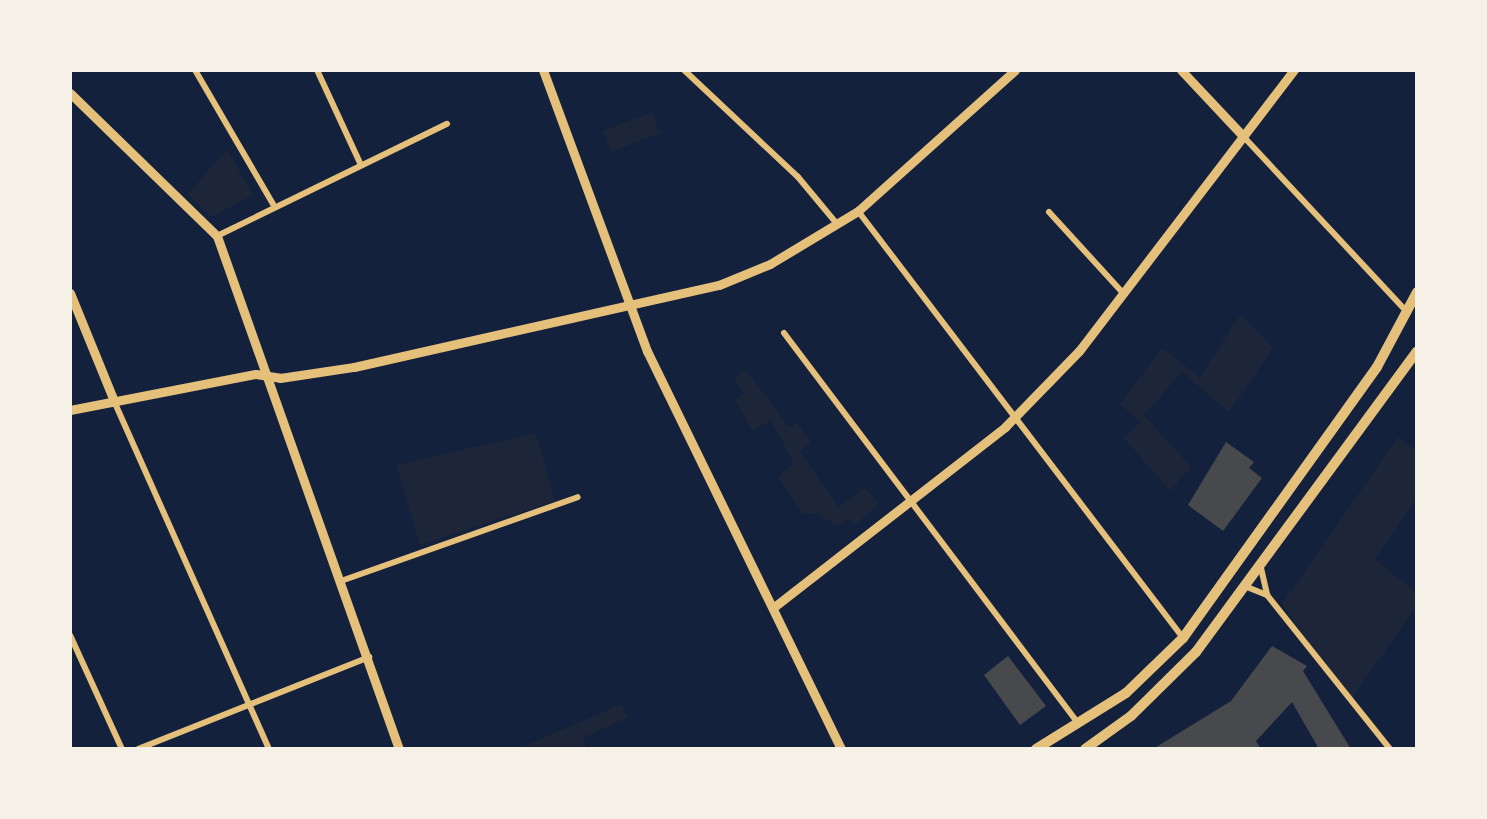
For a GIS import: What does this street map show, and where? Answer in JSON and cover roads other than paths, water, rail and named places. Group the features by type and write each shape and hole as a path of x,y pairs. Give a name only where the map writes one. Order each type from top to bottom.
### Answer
{"main road":[{"path":"1036,749 1080,726 1183,638 1302,478 1417,292"},
{"path":"1084,749 1159,692 1247,587 1417,350"}],"street":[{"path":"195,70 273,204"},
{"path":"317,70 360,163"},
{"path":"542,70 648,350 840,749"},
{"path":"684,70 836,224"},
{"path":"70,410 256,374 267,378 354,367 665,299 770,264 858,211 1015,70"},
{"path":"1180,70 1407,312"},
{"path":"774,607 910,504 1015,417 1124,294 1294,70"},
{"path":"70,93 217,236 399,749"},
{"path":"217,236 273,204 447,124"},
{"path":"858,211 1183,638"},
{"path":"1049,212 1124,294"},
{"path":"70,294 269,749"},
{"path":"784,333 1080,726"},
{"path":"341,581 578,497"},
{"path":"1261,568 1268,596 1390,749"},
{"path":"1247,587 1268,596"},
{"path":"70,635 122,749"},
{"path":"138,749 369,657"}]}
